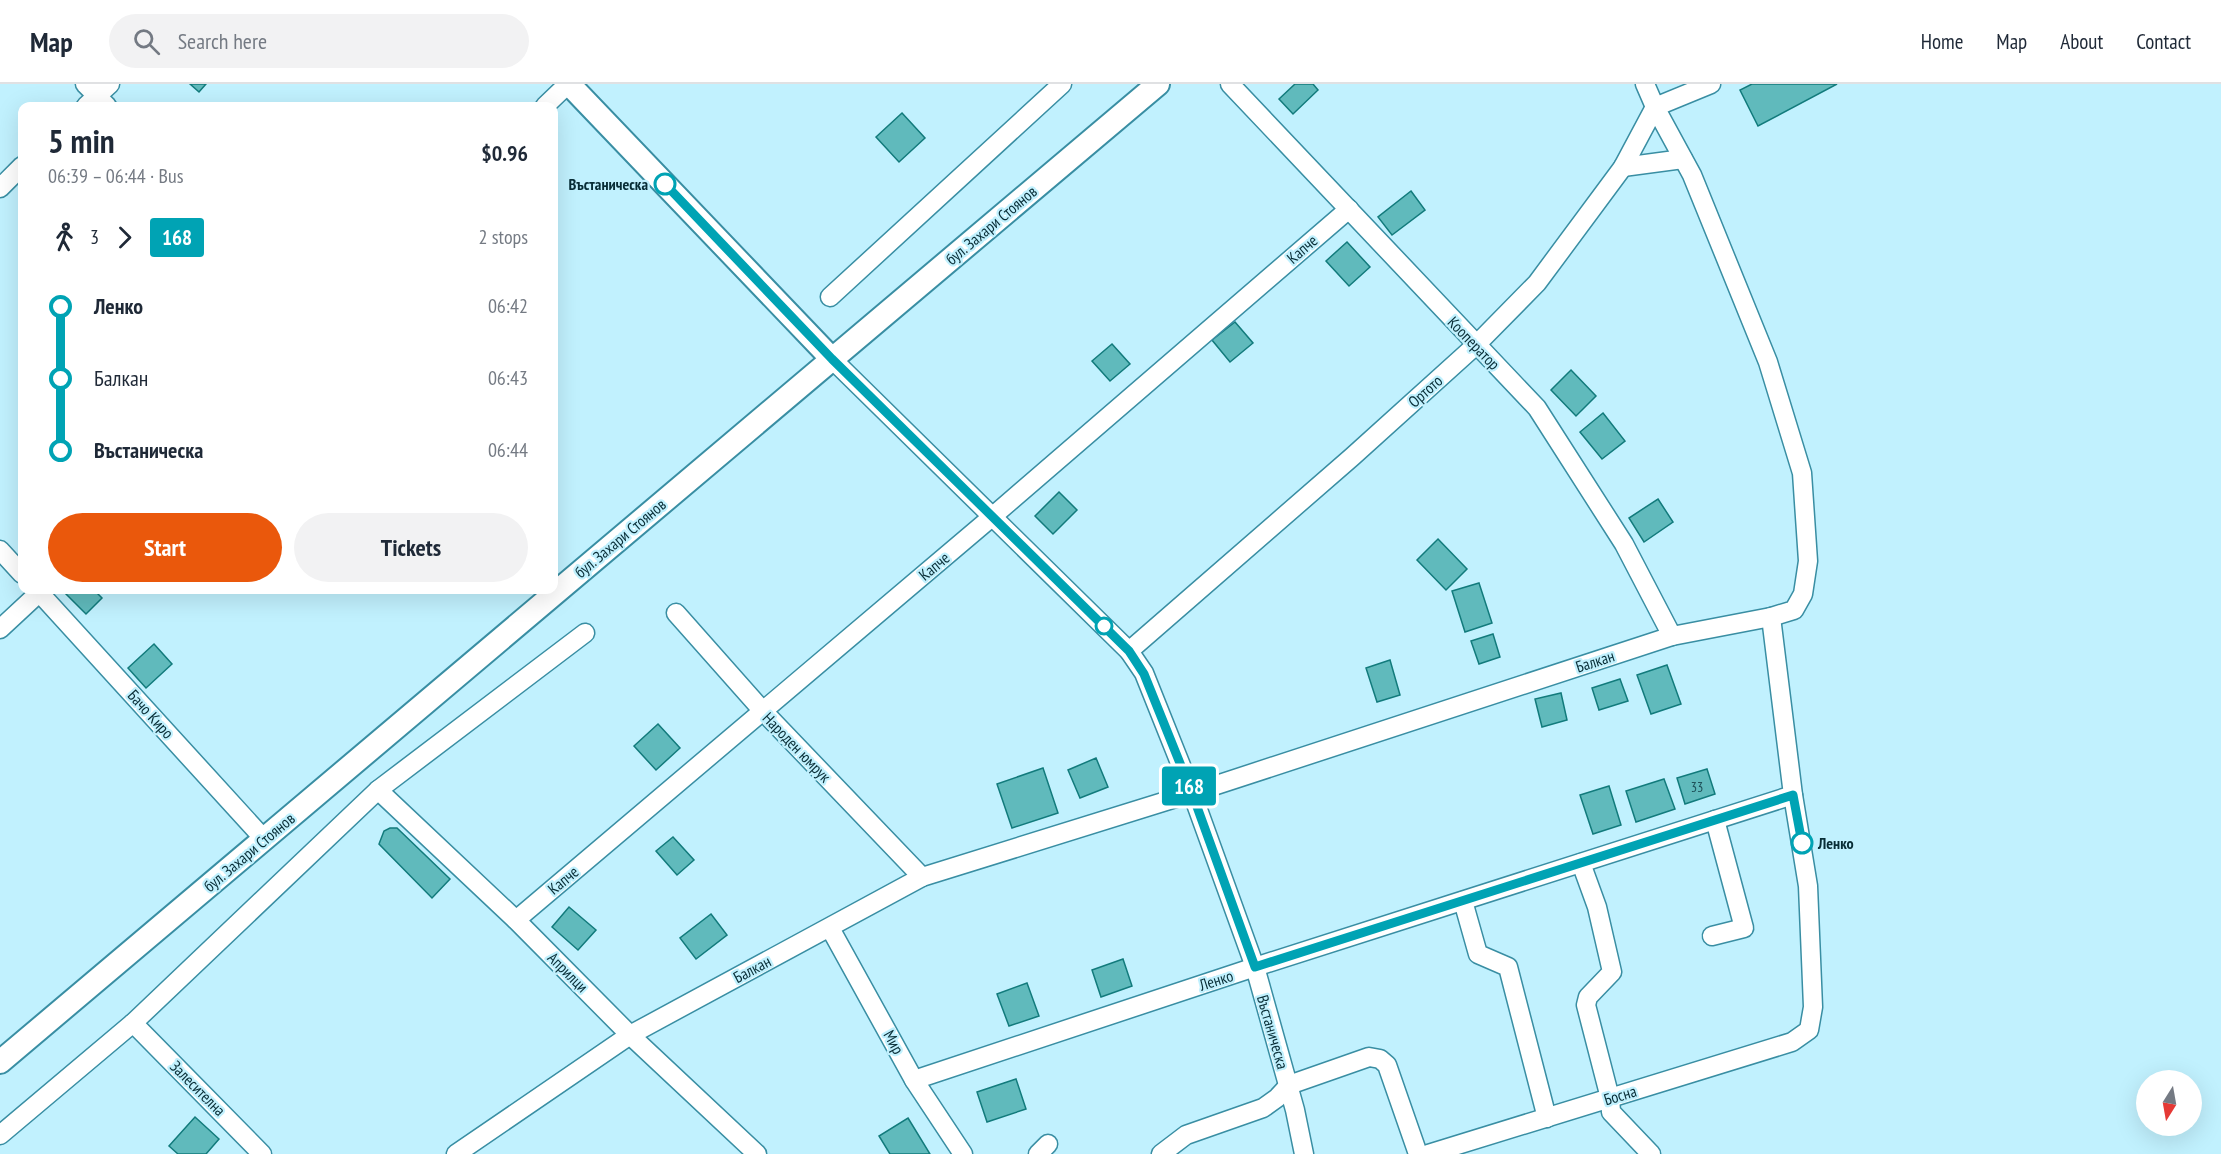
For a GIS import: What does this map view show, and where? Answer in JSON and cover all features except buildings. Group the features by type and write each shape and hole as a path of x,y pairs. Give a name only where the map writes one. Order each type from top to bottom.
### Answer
{"main road":[{"name":"Въстаническа","path":"569,84 832,359"},
{"name":"бул. Захари Стоянов","path":"558,585 832,359 1158,84"},
{"name":"бул. Захари Стоянов","path":"0,1062 264,839 547,594"}],"street":[{"path":"549,102 569,84"},
{"path":"830,297 1062,84"},
{"name":"Кооператор","path":"1230,84 1537,408 1624,544 1672,636"},
{"path":"1623,167 1683,159 1645,84"},
{"path":"1655,107 1711,84"},
{"name":"Ортото","path":"1129,651 1343,465 1476,345 1537,283 1623,167 1655,107"},
{"name":"Балкан","path":"456,1154 630,1035 922,877 1192,793 1672,636 1771,617 1794,610 1803,594 1808,561 1802,473 1768,363 1692,175 1683,159"},
{"path":"0,188 18,170"},
{"name":"Капче","path":"516,920 993,516 1349,209"},
{"name":"Въстаническа","path":"832,359 1129,651 1144,674 1192,793 1255,967 1289,1085 1304,1154"},
{"path":"0,550 18,570"},
{"path":"0,629 36,594"},
{"name":"Бачо Киро","path":"44,594 264,839"},
{"name":"Народен юмрук","path":"676,613 762,710 922,877"},
{"path":"1771,617 1793,795"},
{"path":"0,1136 133,1023 378,790 585,633"},
{"name":"Априлци","path":"378,790 516,920 630,1035 757,1154"},
{"name":"Ленко","path":"914,1080 1255,967 1793,795"},
{"name":"Босна","path":"1428,1154 1792,1042 1809,1030 1813,1007 1808,886 1793,795"},
{"path":"1712,936 1744,928 1715,820"},
{"path":"1581,863 1597,907 1612,972 1588,997 1586,1005 1610,1098 1611,1112 1651,1154"},
{"path":"1463,901 1478,954 1508,967 1547,1118"},
{"name":"Мир","path":"830,928 914,1080 963,1154"},
{"name":"Залесителна","path":"133,1023 262,1154"},
{"path":"1161,1154 1186,1135 1263,1108 1289,1085 1369,1058 1380,1059 1387,1065 1418,1154"}],"bus line":[{"name":"168","path":"665,184 832,359 1129,651 1144,674 1192,793 1255,967 1793,795 1802,843"}],"place":[{"name":"Въстаническа","path":"665,184"},
{"name":"Ленко","path":"1802,843"}]}
